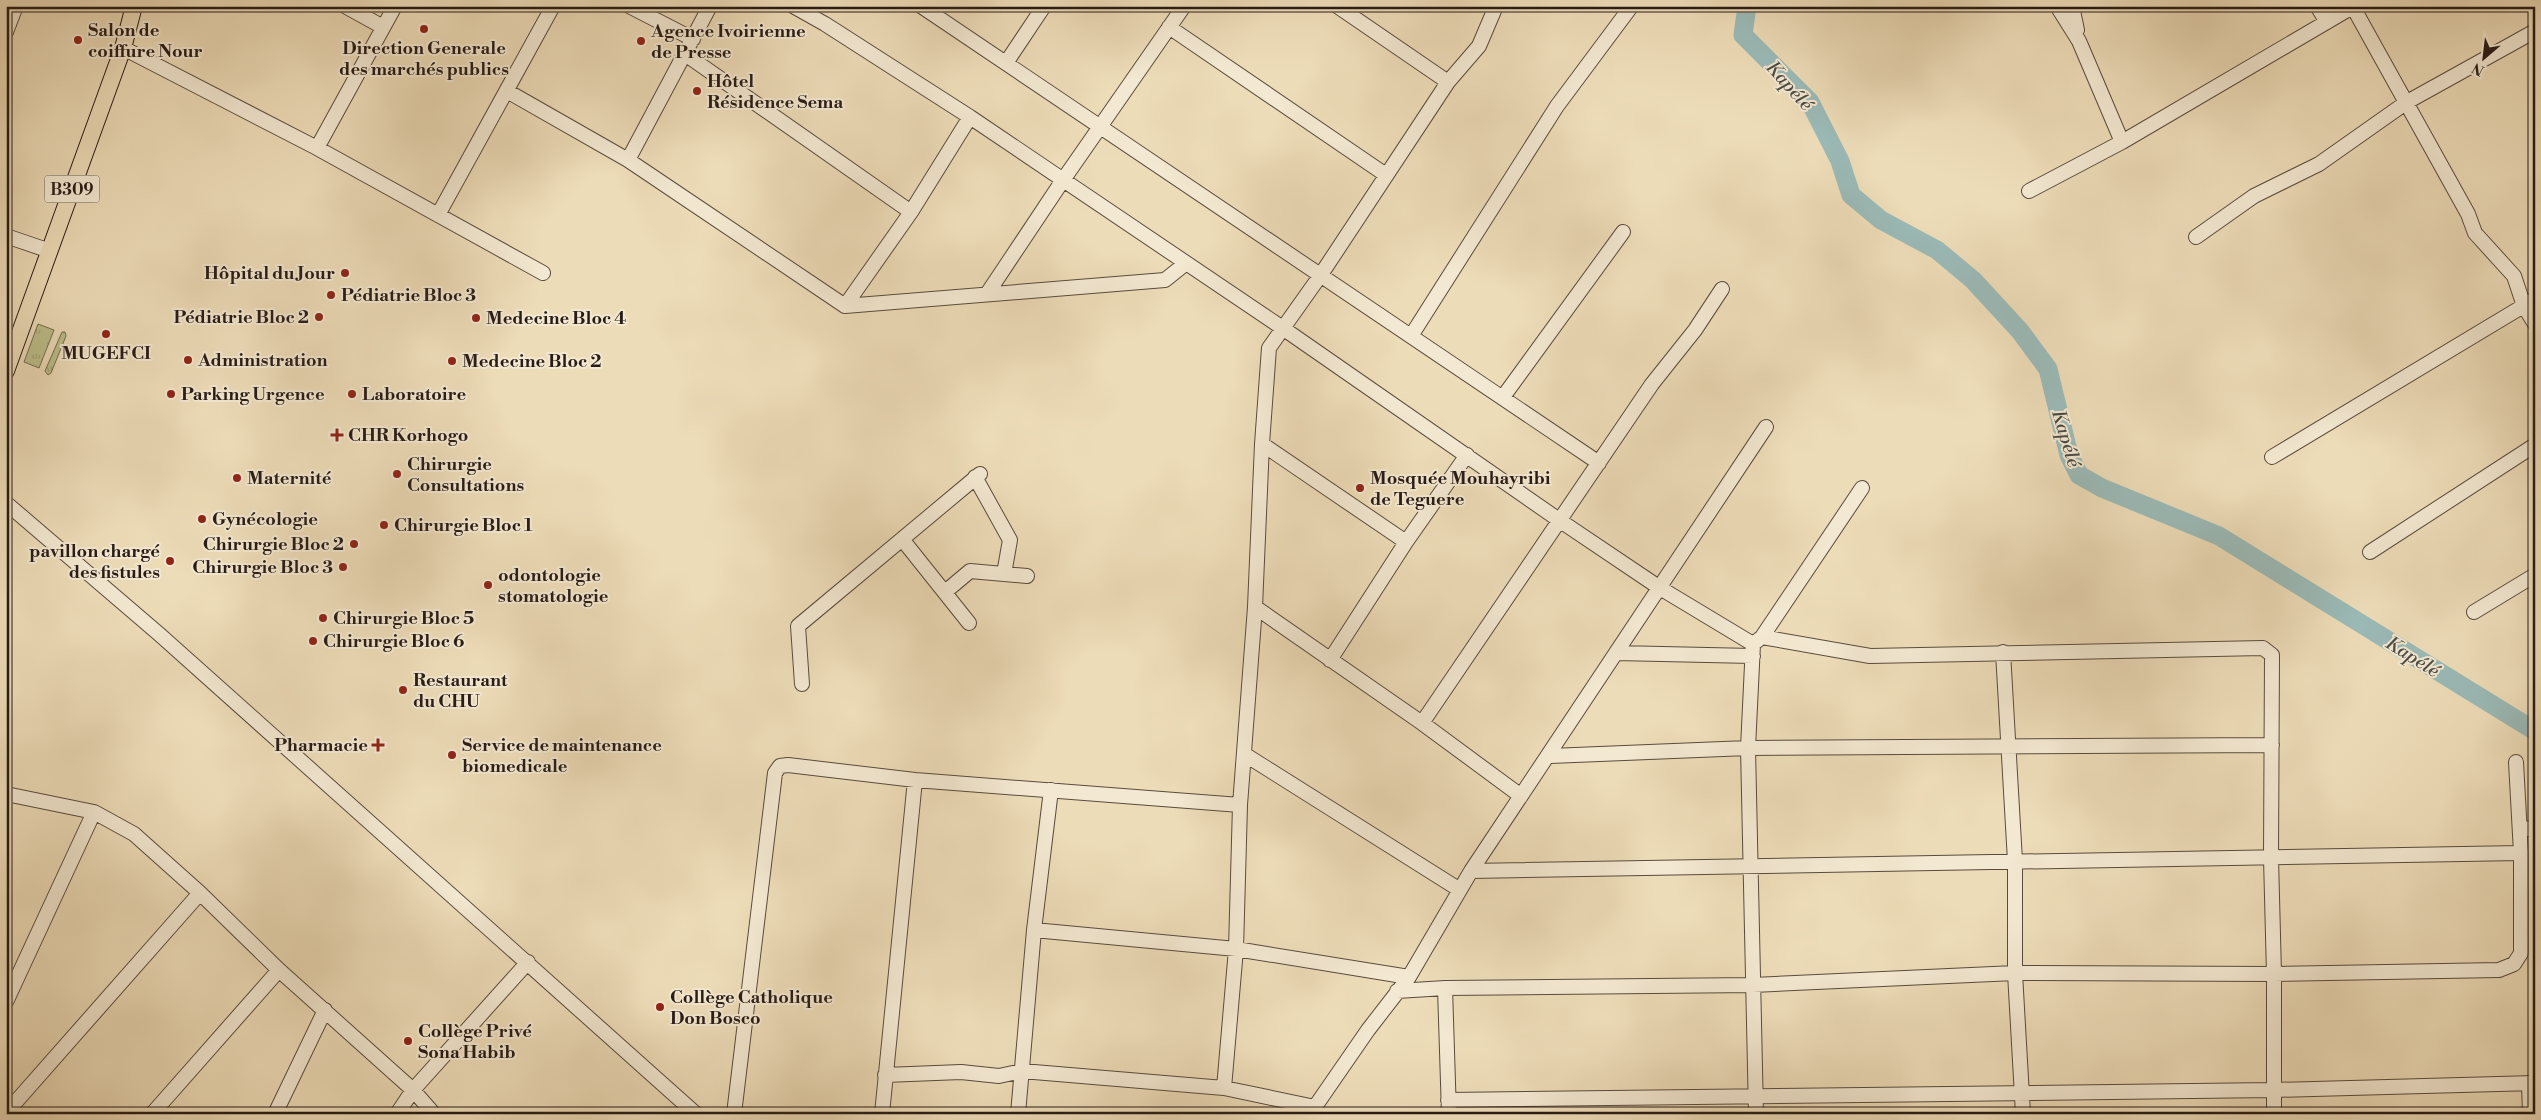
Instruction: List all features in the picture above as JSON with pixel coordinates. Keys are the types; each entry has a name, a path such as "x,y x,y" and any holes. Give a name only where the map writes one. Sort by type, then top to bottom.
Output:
{"main road":[{"name":"B309","path":"6,371 123,48 134,6"}],"street":[{"path":"6,32 16,6"},
{"path":"346,6 384,27"},
{"path":"317,148 395,6"},
{"path":"438,215 553,6"},
{"path":"629,6 693,38"},
{"path":"628,160 710,6"},
{"path":"793,6 825,24 970,117 1185,264 1284,329 1660,588 1756,646"},
{"path":"921,6 1599,463"},
{"path":"1006,63 1044,6"},
{"path":"987,294 1063,180 1184,6"},
{"path":"1337,6 1448,82"},
{"path":"1224,1088 1236,949 1240,805 1255,607 1262,444 1269,348 1320,276 1448,82 1479,46 1496,6"},
{"path":"2057,6 2079,41 2122,142"},
{"path":"2072,6 2079,41"},
{"path":"2317,6 2326,22"},
{"path":"2028,191 2122,142 2354,6 2468,214 2475,232 2514,276 2529,303 2535,324"},
{"path":"1411,336 1557,106 1630,8"},
{"path":"1169,27 1386,176"},
{"path":"2196,237 2254,196 2319,164 2407,102 2535,31"},
{"path":"123,48 317,148 543,273"},
{"path":"685,54 911,212"},
{"path":"507,91 628,160 845,306 1165,280 1185,264"},
{"path":"845,306 911,212 970,117"},
{"path":"1503,397 1623,232"},
{"path":"6,236 50,251"},
{"path":"1422,723 1652,384 1696,330 1722,289"},
{"path":"2272,457 2529,303"},
{"path":"885,1075 960,1072 999,1076 1022,1071 1224,1088 1313,1110 1397,991 1409,978 1471,871 1550,756 1766,427"},
{"path":"1262,444 1406,542"},
{"path":"2370,552 2535,445"},
{"path":"1330,660 1406,542 1466,456"},
{"path":"802,684 798,626 978,475 1010,540 1004,574"},
{"path":"1756,1114 1748,748 1756,646 1862,488"},
{"path":"6,503 159,634 696,1114"},
{"path":"902,539 969,623"},
{"path":"944,592 970,571 1027,576"},
{"path":"2474,612 2535,574"},
{"path":"1255,607 1422,723 1521,796"},
{"path":"1616,654 1756,646 1870,656 2263,648 2272,655 2271,858 2274,974 2274,1114"},
{"path":"2003,652 2010,746 2015,861 2015,973 2023,1114"},
{"path":"1550,756 1748,748 2272,745"},
{"path":"1244,754 1460,890"},
{"path":"1397,991 1446,988 1753,985 2015,973 2274,974 2500,970 2514,964 2521,953 2521,853 2516,762"},
{"path":"734,1114 757,908 777,769 788,764 915,780 1240,805"},
{"path":"882,1114 915,780"},
{"path":"1018,1114 1034,930 1051,790"},
{"path":"6,794 94,812 134,834 200,893 279,970 413,1090 434,1114"},
{"path":"6,1002 94,812"},
{"path":"2520,828 2535,829"},
{"path":"1471,871 2521,853"},
{"path":"6,1113 200,893"},
{"path":"1034,930 1236,949 1409,978"},
{"path":"397,1114 413,1090 528,962"},
{"path":"152,1114 279,970"},
{"path":"1446,988 1449,1107 1755,1098 2273,1090 2532,1083 2530,1114"},
{"path":"275,1114 325,1010"}],"green space":[{"path":"38,324 54,330 39,368 24,362"},
{"path":"62,332 65,332 66,336 51,373 48,375 45,371"}],"waterway":[{"name":"Kapélé","path":"1747,6 1743,35 1810,102 1840,161 1851,195 1881,220 1937,250 1973,280 2020,331 2048,369 2069,455 2079,475 2102,488 2219,536 2535,731"}],"place":[{"name":"Direction Generale des marchés publics","path":"424,29"},
{"name":"Salon de coiffure Nour","path":"78,40"},
{"name":"Agence Ivoirienne de Presse","path":"641,41"},
{"name":"Hôtel Résidence Sema","path":"697,91"},
{"name":"Hôpital du Jour","path":"345,273"},
{"name":"Pédiatrie Bloc 3","path":"331,295"},
{"name":"Pédiatrie Bloc 2","path":"319,317"},
{"name":"Medecine Bloc 4","path":"476,318"},
{"name":"MUGEFCI","path":"106,334"},
{"name":"Administration","path":"188,360"},
{"name":"Medecine Bloc 2","path":"452,361"},
{"name":"Parking Urgence","path":"171,394"},
{"name":"Laboratoire","path":"352,394"},
{"name":"CHR Korhogo","path":"337,435"},
{"name":"Chirurgie Consultations","path":"397,474"},
{"name":"Maternité","path":"237,478"},
{"name":"Mosquée Mouhayribi de Teguere","path":"1360,488"},
{"name":"Gynécologie","path":"202,519"},
{"name":"Chirurgie Bloc 1","path":"384,525"},
{"name":"Chirurgie Bloc 2","path":"354,544"},
{"name":"pavillon chargé des fistules","path":"170,561"},
{"name":"Chirurgie Bloc 3","path":"343,567"},
{"name":"odontologie stomatologie","path":"488,585"},
{"name":"Chirurgie Bloc 5","path":"323,618"},
{"name":"Chirurgie Bloc 6","path":"313,641"},
{"name":"Restaurant du CHU","path":"403,690"},
{"name":"Pharmacie","path":"378,745"},
{"name":"Service de maintenance biomedicale","path":"452,755"},
{"name":"Collège Catholique Don Bosco","path":"660,1007"},
{"name":"Collège Privé Sona Habib","path":"408,1041"}]}
